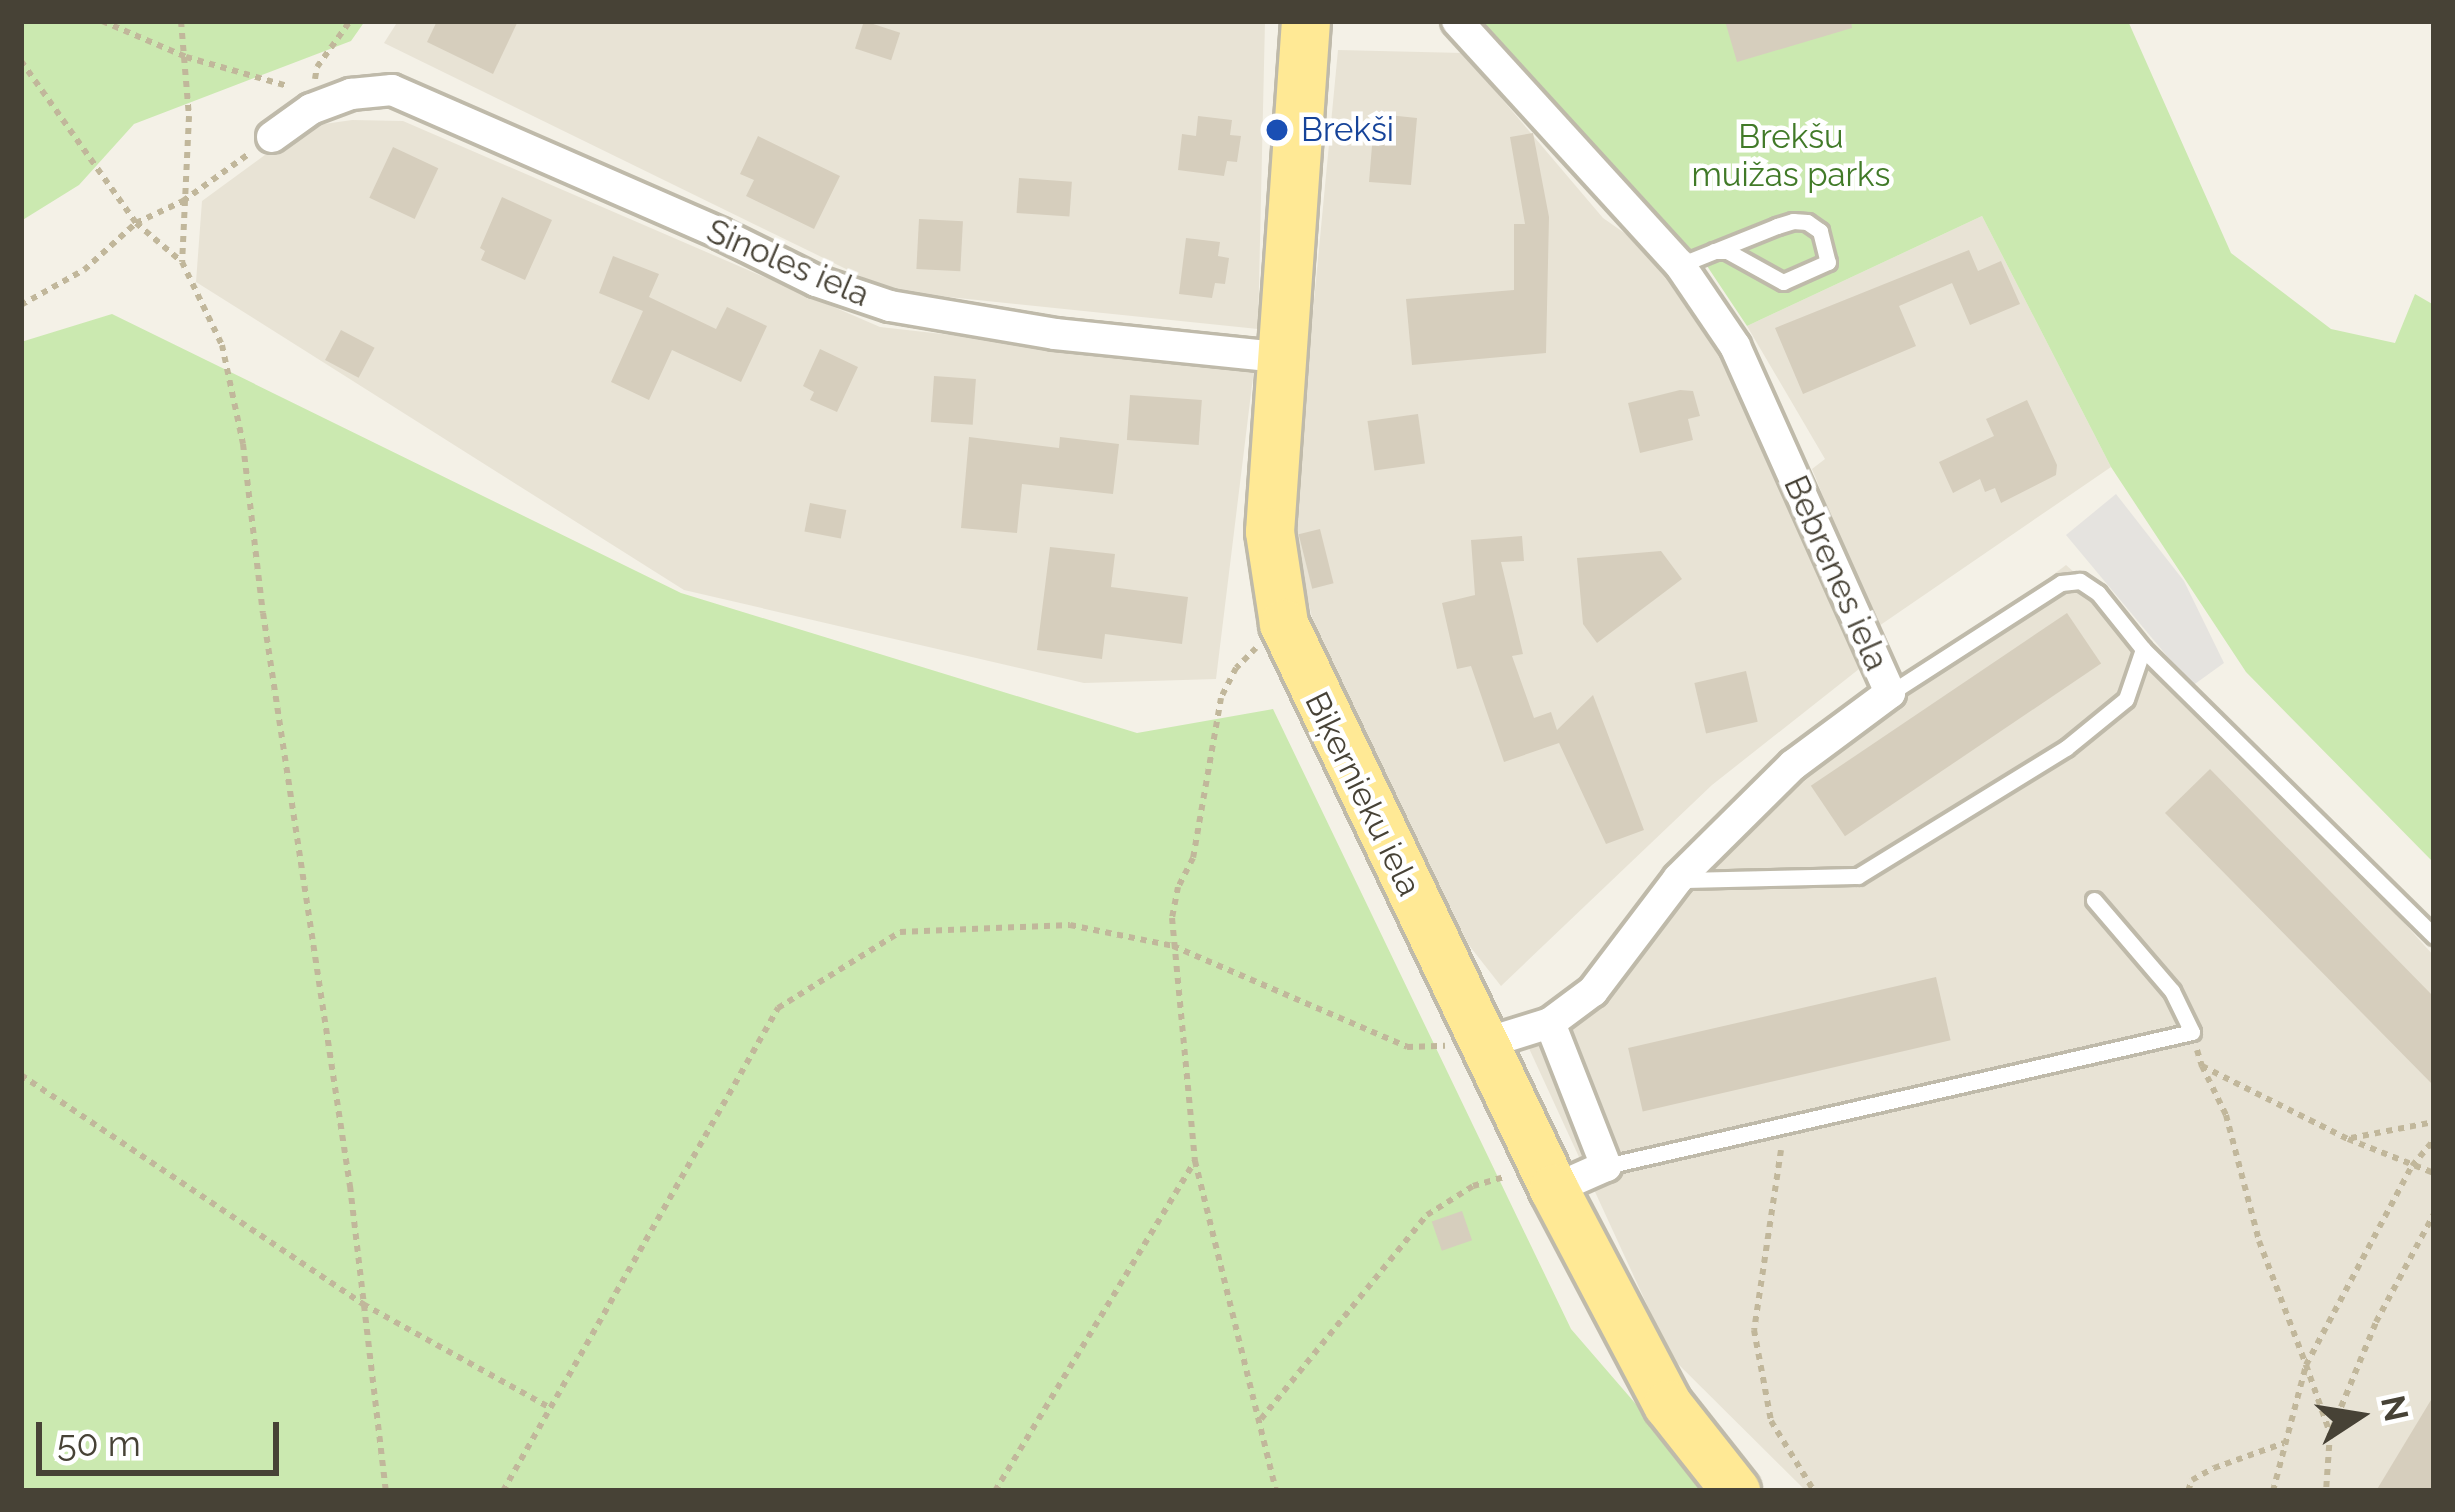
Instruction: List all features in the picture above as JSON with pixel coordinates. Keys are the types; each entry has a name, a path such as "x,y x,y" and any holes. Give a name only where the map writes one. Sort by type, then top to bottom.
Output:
{"main road":[{"name":"Biķernieku iela","path":"1306,21 1270,532 1284,624 1548,1178 1668,1406 1736,1491"}],"street":[{"name":"Bebrenes iela","path":"1457,21 1680,265 1735,346 1890,693 1793,765 1678,879 1593,992 1550,1022 1483,1045"},
{"name":"Sinoles iela","path":"311,109 350,94 392,90 721,234 816,281 890,306 1055,334 1280,357"},
{"path":"272,137 311,109"},
{"path":"1548,1178 1606,1166 1550,1022"}],"lane":[{"path":"1680,265 1714,251 1777,226 1807,222 1820,231 1828,262 1783,282 1727,251 1714,251"},
{"path":"1890,693 2061,584 2080,581 2098,592 2143,649 2434,936"},
{"path":"1678,879 1706,883 1858,876 2066,748 2126,699 2143,649"},
{"path":"1606,1166 2192,1032 2172,991 2094,900"}],"path":[{"path":"103,21 186,57 294,88 311,109"},
{"path":"181,21 186,57 182,262"},
{"path":"311,109 317,67 350,21"},
{"path":"21,61 136,223 182,262 222,344 243,444 386,1491"},
{"path":"21,305 84,270 136,223 184,201 272,137"},
{"path":"1276,1491 1195,1160 1172,918 1178,887 1193,858 1221,698 1235,668 1284,624"},
{"path":"503,1491 778,1008 900,932 1070,925 1173,946 1407,1047 1483,1045"},
{"path":"2192,1032 2202,1066 2226,1115 2259,1241 2330,1433"},
{"path":"2202,1066 2348,1138 2434,1172"},
{"path":"21,1075 363,1304 549,1407"},
{"path":"2348,1138 2434,1122"},
{"path":"1784,1128 1754,1330 1771,1421 1814,1491"},
{"path":"2273,1491 2317,1335 2412,1166 2434,1140"},
{"path":"995,1491 1195,1160"},
{"path":"1261,1419 1427,1215 1473,1186 1548,1178"},
{"path":"2326,1491 2330,1433 2375,1322 2434,1214"},
{"path":"2188,1491 2192,1480 2214,1468 2286,1442"}],"shaded area":[{"path":"398,21 1265,21 1258,329 891,291 384,43"},
{"path":"1338,50 1463,53 1603,218 1656,255 1716,347 1859,669 1712,785 1501,986 1468,944 1314,626 1292,531"},
{"path":"352,120 403,121 880,327 1254,369 1216,679 1084,683 684,590 196,282 202,201 303,127"},
{"path":"1982,216 2111,467 1876,628 1812,469 1825,459 1747,326"},
{"path":"2116,494 2184,581 2224,663 2192,686 2066,535"},
{"path":"2066,565 2137,628 2434,956 2434,1491 1806,1491 1671,1357 1527,1044 1799,768"}],"green space":[{"path":"21,21 365,21 351,41 134,124 79,185 21,221"},
{"name":"Brekšu muižas parks","path":"1461,21 2128,21 2231,253 2331,329 2395,343 2415,294 2434,305 2434,863 2246,672 2111,467 1982,216 1747,326 1705,263"},
{"path":"112,314 681,593 1137,733 1273,709 1571,1329 1711,1491 21,1491 21,342"}],"building":[{"path":"437,21 518,21 493,74 427,42"},
{"path":"864,21 900,33 891,60 855,49"},
{"path":"1725,21 1851,21 1852,28 1737,62"},
{"path":"1388,115 1417,118 1411,185 1369,182 1373,134 1385,135"},
{"path":"1198,116 1232,120 1230,135 1241,136 1237,162 1227,161 1224,176 1178,170 1182,134 1196,136"},
{"path":"1533,133 1549,217 1546,353 1412,365 1406,299 1514,290 1514,224 1525,224 1510,137"},
{"path":"758,136 840,176 814,229 746,196 754,180 740,174"},
{"path":"393,147 438,168 415,219 369,198"},
{"path":"1019,178 1072,182 1069,217 1017,213"},
{"path":"502,197 552,220 525,280 481,260 485,251 480,248"},
{"path":"919,219 963,221 960,271 916,269"},
{"path":"1186,238 1220,242 1218,256 1229,258 1225,284 1215,283 1212,298 1179,294"},
{"path":"1969,250 1978,271 2001,261 2020,304 1970,325 1952,283 1899,306 1916,346 1803,394 1775,328"},
{"path":"613,256 659,274 649,297 716,329 727,307 767,326 741,382 672,350 649,400 611,382 643,311 599,293"},
{"path":"341,330 375,348 359,378 325,360"},
{"path":"820,349 858,367 837,412 810,400 814,392 803,386"},
{"path":"934,376 976,379 973,425 931,422"},
{"path":"1693,391 1700,416 1688,419 1693,440 1640,453 1628,403"},
{"path":"1130,395 1202,400 1199,445 1127,440"},
{"path":"2027,400 2057,465 2056,475 2001,503 1995,488 1985,492 1980,479 1953,493 1939,462 1994,436 1986,419"},
{"path":"1418,414 1425,464 1374,471 1367,421"},
{"path":"969,437 1059,448 1060,437 1119,444 1113,494 1022,484 1017,533 961,528"},
{"path":"810,503 846,510 841,539 804,531"},
{"path":"1320,529 1334,583 1312,589 1299,534"},
{"path":"1522,536 1524,561 1501,562 1523,654 1512,656 1534,718 1551,712 1557,730 1593,695 1644,830 1606,844 1559,743 1504,762 1471,666 1457,669 1442,603 1475,595 1471,540"},
{"path":"1050,547 1115,554 1111,587 1188,597 1182,644 1105,634 1102,659 1037,650"},
{"path":"1661,551 1682,579 1597,643 1583,624 1577,558"},
{"path":"2067,613 2101,664 1845,836 1811,786"},
{"path":"1746,671 1758,722 1706,734 1694,683"},
{"path":"2210,769 2434,997 2434,1086 2165,813"},
{"path":"1936,977 1951,1040 1643,1111 1628,1048"},
{"path":"1462,1211 1472,1240 1442,1251 1432,1221"},
{"path":"2434,1395 2434,1491 2376,1491"}],"place":[{"name":"Brekši","path":"1277,130"}]}
